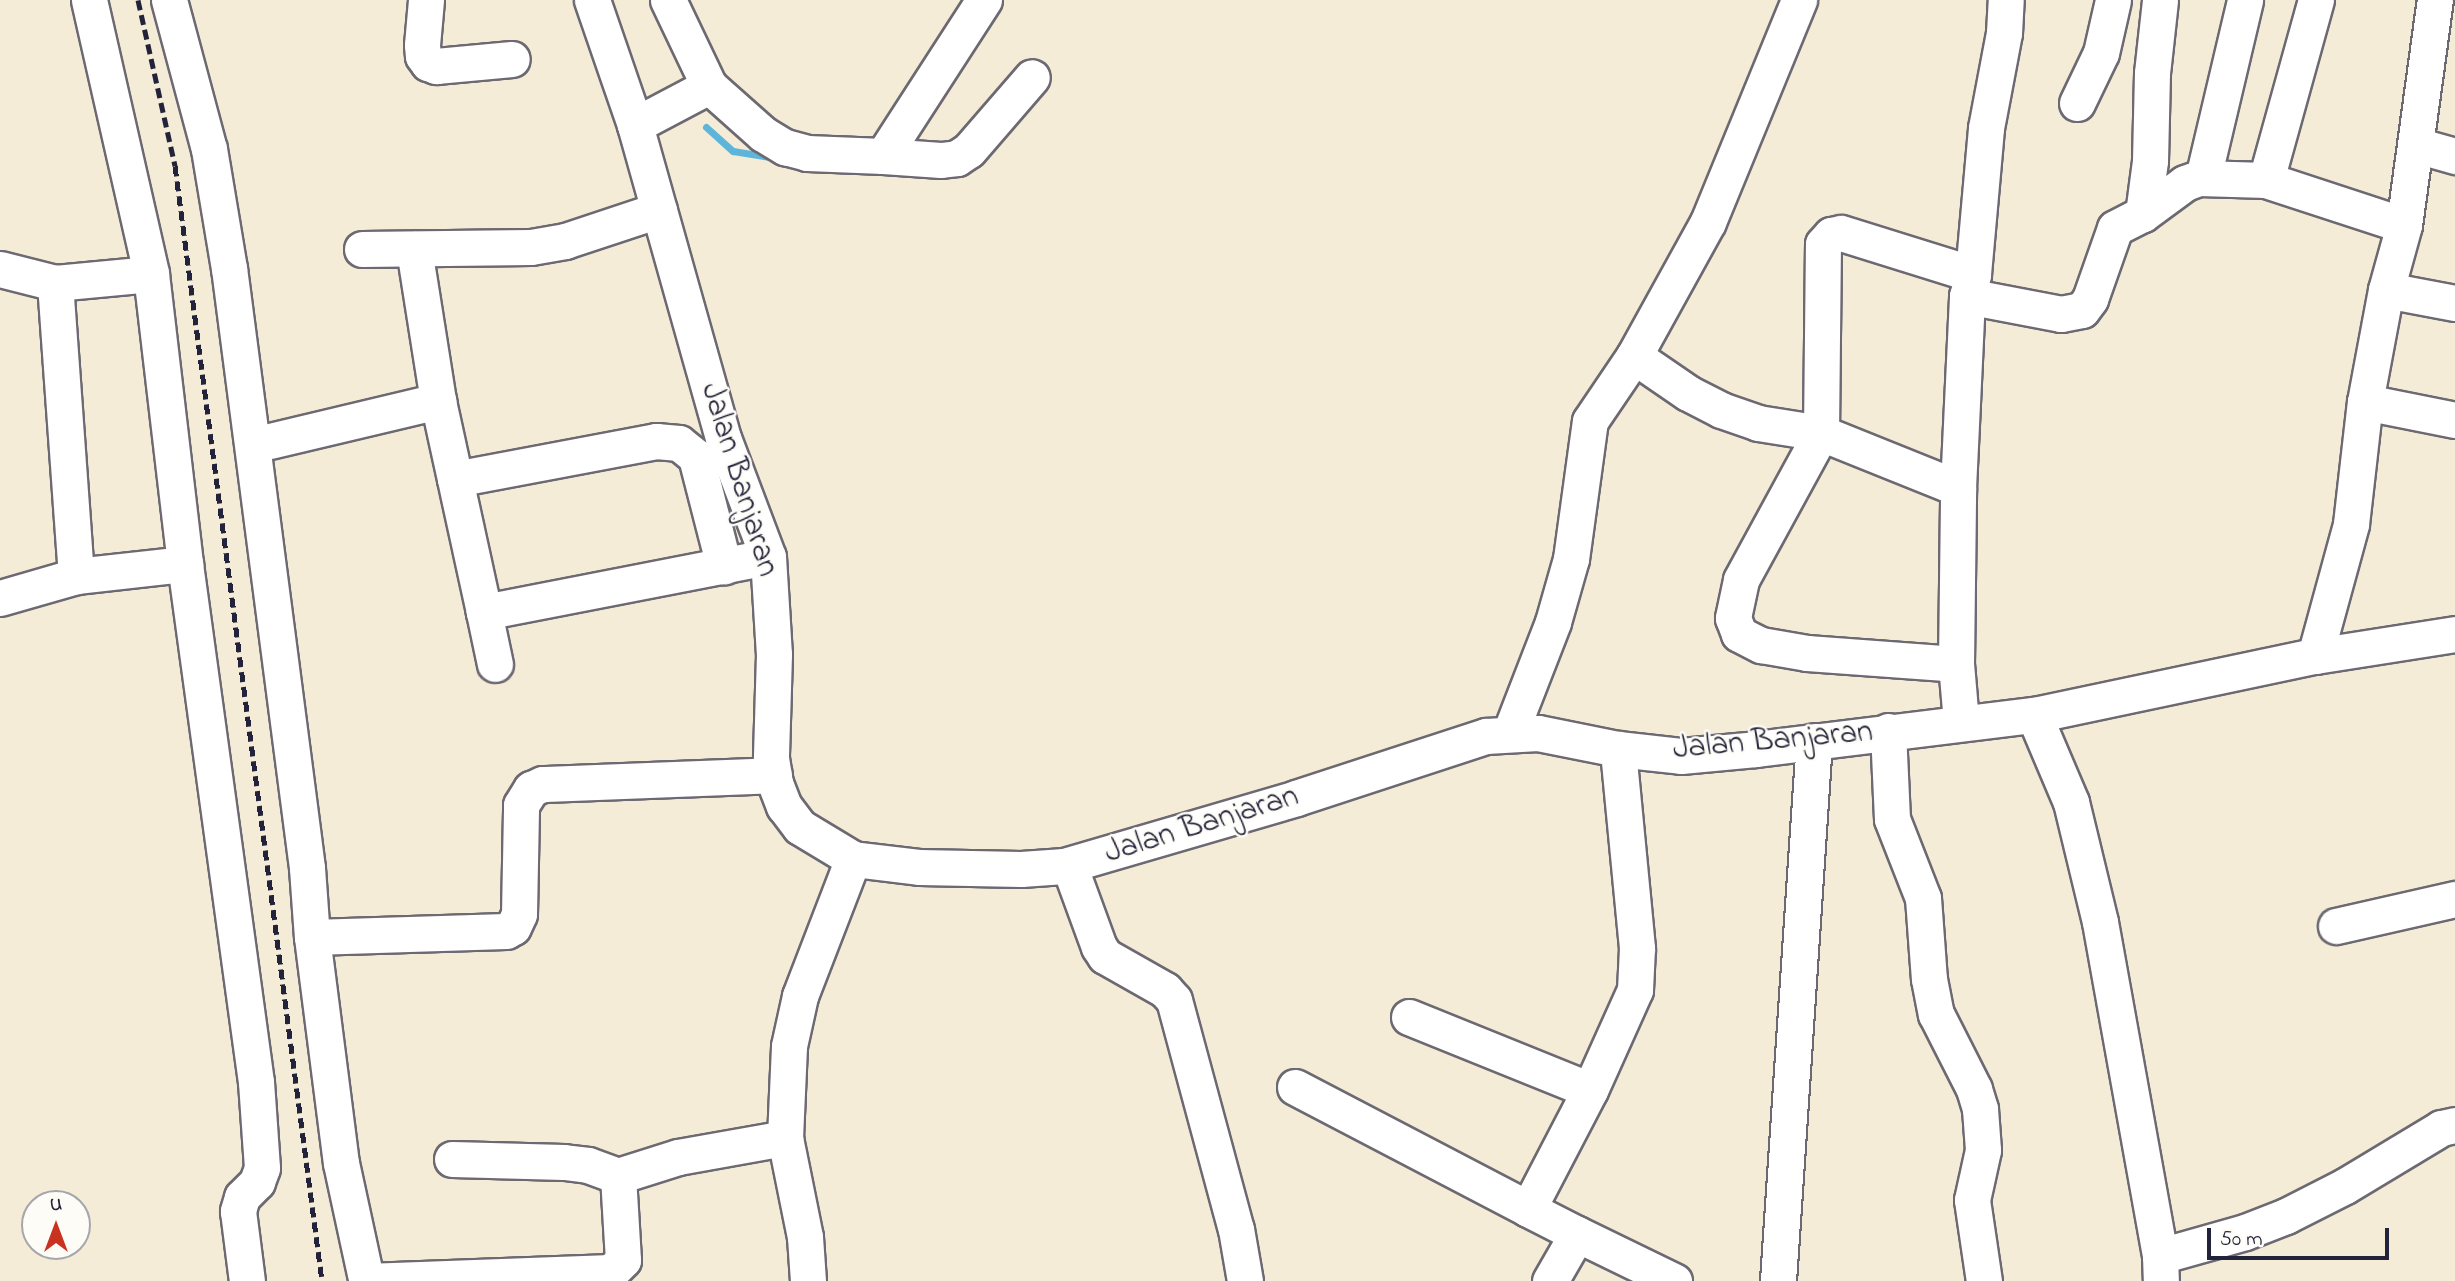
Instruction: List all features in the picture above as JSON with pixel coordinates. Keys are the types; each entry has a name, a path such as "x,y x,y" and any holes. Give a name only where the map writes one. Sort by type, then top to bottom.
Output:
{"street":[{"path":"89,0 152,274 185,564 256,1082 262,1168 257,1182 242,1197 238,1212 247,1281"},
{"path":"169,0 209,149 227,255 307,868 312,937 341,1163 366,1280 611,1272 623,1260 618,1176"},
{"path":"426,0 422,45 423,56 428,62 436,66 512,59"},
{"name":"Jalan Banjaran","path":"592,0 645,121 659,210 723,438 768,557 774,654 771,758 774,775 784,806 800,827 853,859 919,867 1021,869 1069,865 1296,799 1451,745 1510,733 1538,733 1618,749 1681,756 2034,715 2315,656 2455,634"},
{"path":"668,0 702,90 785,147 814,154 941,160 963,155 1032,77"},
{"path":"883,156 984,0"},
{"path":"1510,733 1553,622 1571,559 1590,421 1634,356 1727,182 1799,0"},
{"path":"1961,722 1956,664 1958,488 1970,285 1986,128 2004,33 2006,0"},
{"path":"2077,103 2101,53 2113,0"},
{"path":"2143,214 2150,162 2152,74 2160,0"},
{"path":"2203,178 2245,0"},
{"path":"2266,180 2316,0"},
{"path":"2315,656 2346,548 2365,402 2386,290 2404,225 2435,0"},
{"path":"645,121 702,90"},
{"path":"2416,145 2455,156"},
{"path":"1956,664 1807,653 1761,645 1745,638 1734,628 1733,618 1741,580 1821,433 1823,244 1826,239 1835,234 1847,234 1970,285 2060,314 2082,310 2090,299 2112,232 2143,214 2185,183 2203,178 2266,180 2404,225"},
{"path":"362,249 509,249 548,245 659,210"},
{"path":"414,249 438,401 495,664"},
{"path":"0,270 55,283 152,274"},
{"path":"55,283 75,576"},
{"path":"2386,290 2455,303"},
{"path":"1634,356 1688,393 1721,410 1771,426 1821,433 1958,488"},
{"path":"270,441 438,401"},
{"path":"2365,402 2455,420"},
{"path":"455,479 656,441 679,443 696,457 724,566"},
{"path":"484,612 768,557"},
{"path":"0,598 75,576 185,564"},
{"path":"2034,715 2071,802 2099,922 2160,1268 2275,1221 2345,1186 2441,1128 2455,1125"},
{"path":"1888,732 1892,819 1923,898 1929,979 1936,1014 1974,1089 1980,1108 1983,1150 1972,1200 1984,1281"},
{"path":"1778,1281 1814,741"},
{"path":"1528,1209 1630,1007 1637,968 1618,749"},
{"path":"312,937 506,931 513,927 519,914 521,805 531,789 543,783 774,775"},
{"path":"808,1281 805,1237 785,1138 789,1046 800,996 853,859"},
{"path":"1069,865 1099,947 1105,956 1165,990 1174,1000 1236,1229 1245,1281"},
{"path":"2336,926 2455,899"},
{"path":"1409,1017 1590,1090"},
{"path":"1295,1087 1528,1209 1674,1281"},
{"path":"452,1159 564,1162 588,1165 618,1176 691,1154 785,1138"},
{"path":"1550,1281 1577,1234"}],"waterway":[{"path":"706,127 733,151 776,158"}],"railway":[{"path":"138,0 175,166 322,1281"}]}
